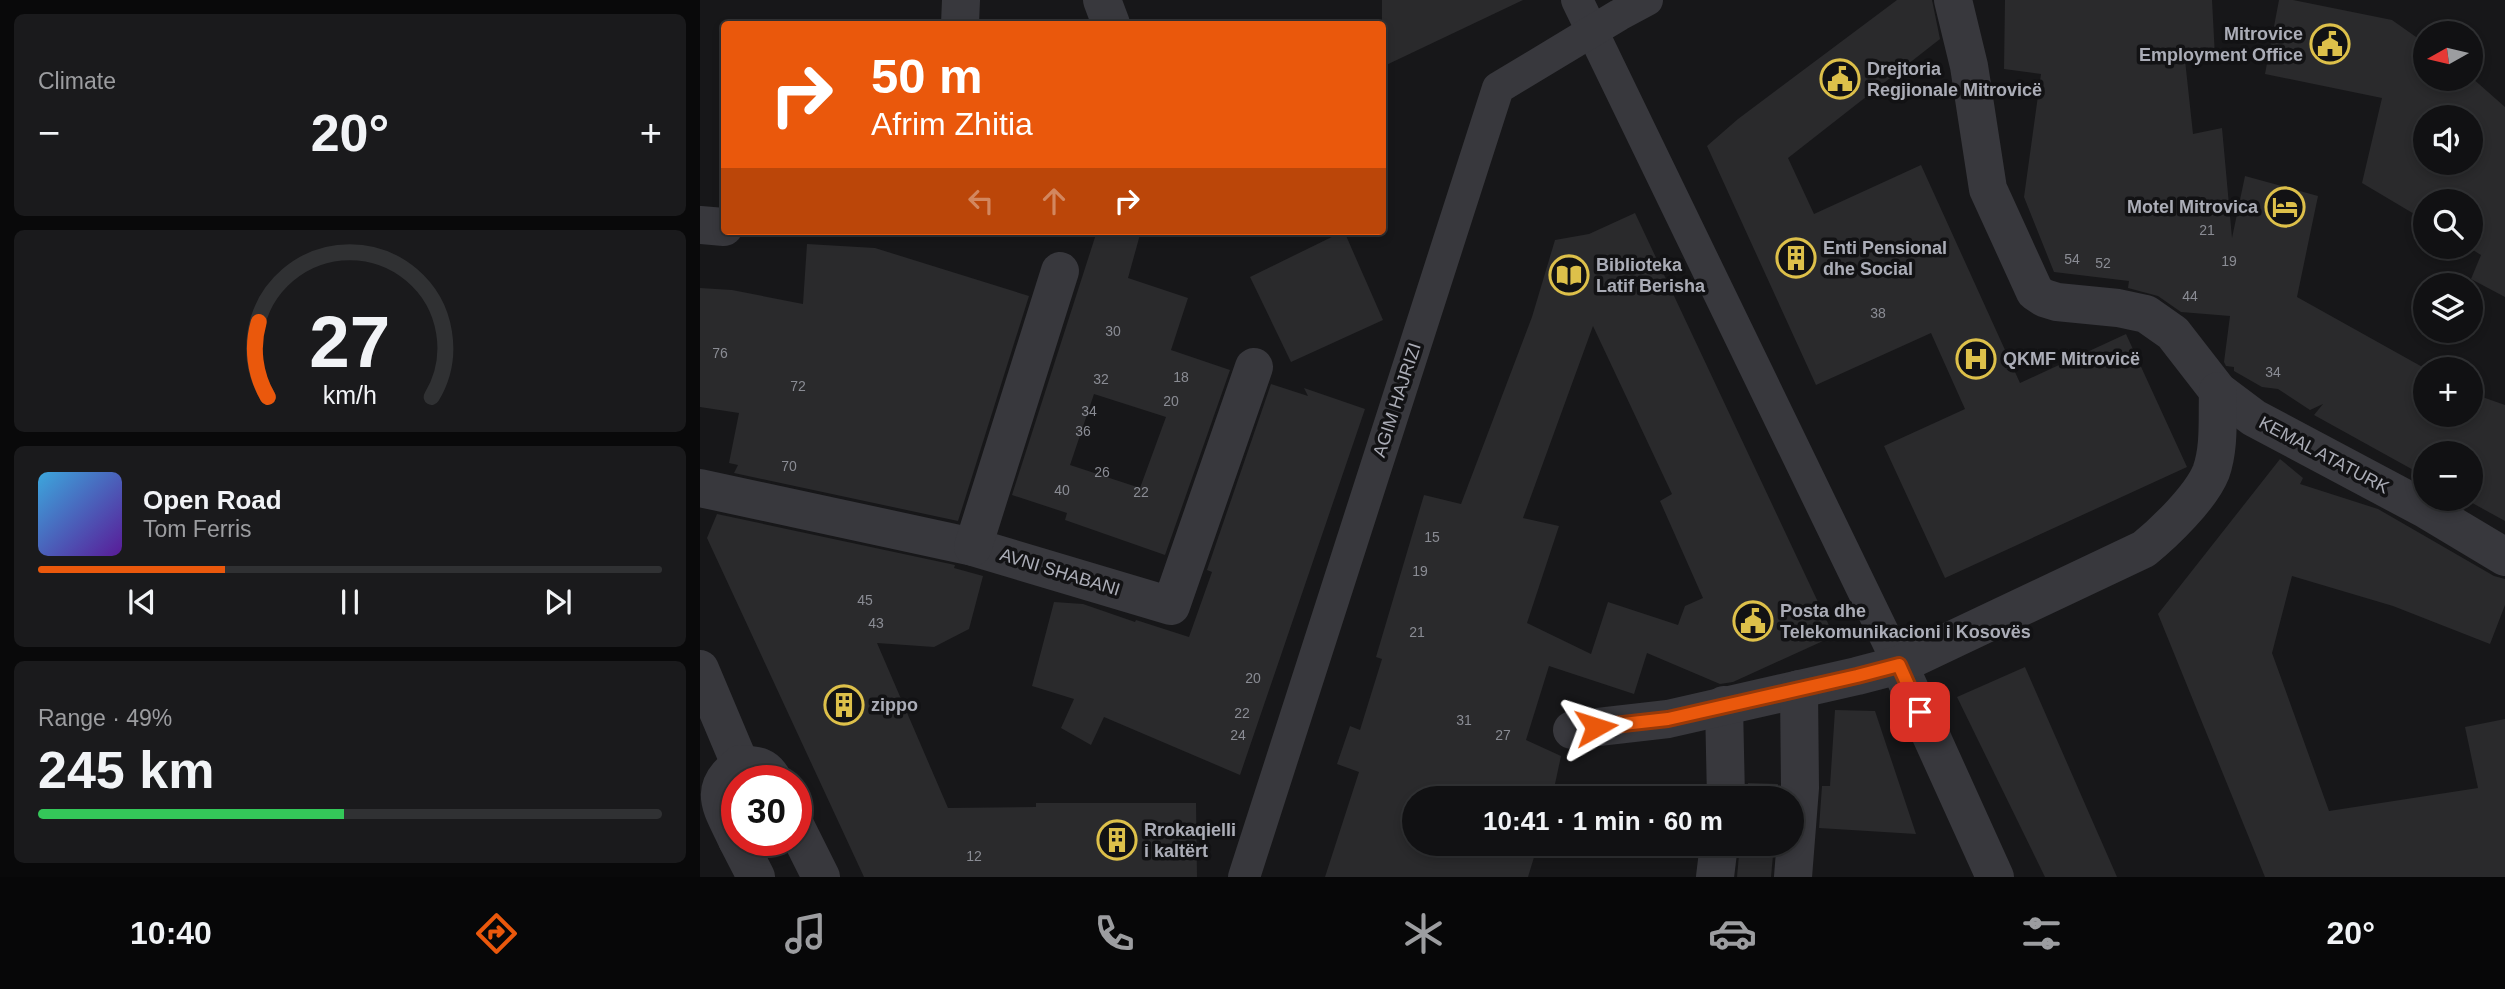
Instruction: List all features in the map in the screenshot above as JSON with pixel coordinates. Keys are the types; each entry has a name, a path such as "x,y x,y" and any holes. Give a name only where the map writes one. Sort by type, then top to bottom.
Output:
{"street":[{"path":"960,21 961,0"},
{"path":"1102,0 1110,21"},
{"path":"1577,0 1899,665 1995,877"},
{"name":"AGIM HAJRIZI","path":"1244,877 1498,88 1592,30 1647,0"},
{"name":"KEMAL ATATURK","path":"1953,0 1969,66 1988,189 2035,292 2057,302 2118,308 2146,314 2173,333 2218,391 2254,418 2425,509 2505,557"},
{"path":"700,225 721,227"},
{"path":"973,547 1060,271"},
{"name":"AVNI SHABANI","path":"700,488 973,547 1171,606 1254,367"},
{"path":"1572,730 1668,719 1899,665 2144,549 2170,528 2211,474 2216,453 2218,391"},
{"path":"700,669 740,764"},
{"path":"1793,877 1800,788 1799,689"},
{"path":"1724,705 1726,786"},
{"path":"721,819 709,803 727,774 740,764 760,765"},
{"path":"745,856 756,877"},
{"path":"810,856 821,877"},
{"path":"1715,877 1718,856"}],"building":[{"path":"1382,0 1523,0 1386,65 1386,21 1382,21"},
{"path":"1897,0 1932,0 1940,39 1788,158 1814,214 1921,165 2020,383 2126,334 2187,467 1945,578 1884,446 1965,409 1931,333 1816,385 1707,146 1738,119"},
{"path":"2005,0 2212,0 2215,57 2185,60 2193,134 2222,128 2232,238 2245,176 2318,196 2297,297 2413,362 2413,427 2483,427 2483,397 2505,405 2505,521 2483,509 2483,441 2413,441 2413,470 2314,415 2323,404 2310,410 2278,389 2262,387 2234,371 2234,367 2226,366 2224,362 2230,316 2181,312 2158,296 2128,288 2129,281 2054,272 2024,197 2041,74 2004,69"},
{"path":"2279,0 2293,0 2392,20 2413,35 2413,91 2483,91 2483,88 2505,107 2505,297 2483,285 2483,273 2474,273 2479,259 2483,259 2483,189 2413,189 2413,213 2362,183 2382,98 2265,74"},
{"path":"1635,213 1834,636 1733,682 1720,684 1647,653 1634,694 1549,666 1526,740 1561,756 1555,786 1402,786 1402,856 1534,856 1528,877 1325,877 1359,772 1337,764 1350,726 1360,730 1382,659 1376,657 1424,495 1461,504 1532,317 1555,240 1589,234","holes":["1593,326 1672,494 1660,501 1703,598 1685,606 1678,625 1608,602 1591,654 1527,623 1559,526 1523,518"]},
{"path":"1096,235 1140,235 1128,278 1188,298 1171,350 1230,370 1165,555 1065,520 1067,513 1012,495","holes":["1094,394 1166,417 1140,488 1070,465"]},
{"path":"1336,235 1346,235 1383,320 1291,362 1250,277"},
{"path":"807,244 875,248 1029,296 958,521 734,473 738,465 729,463 739,413 700,407 700,288 732,290 803,304"},
{"path":"1271,384 1308,396 1304,388 1365,409 1240,775 1104,717 1091,745 1061,728 1074,699 1032,686 1054,602 1083,604 1189,637 1212,572 1207,570"},
{"path":"2280,459 2303,478 2300,484 2378,509 2494,576 2505,579 2505,605 2490,644 2393,606 2292,576 2272,653 2329,811 2478,788 2465,727 2505,719 2505,877 2265,877 2158,614"},
{"name":"zippo","path":"717,514 955,565 954,568 983,576 969,629 934,647 877,643 948,808 1036,807 1036,803 1196,803 1197,877 864,877 707,538"},
{"path":"2025,667 2117,877 2045,877 1957,697"},
{"path":"1835,710 1875,711 1916,834 1819,828 1822,786 1830,786"},
{"path":"1748,783 1778,784 1778,786 1748,786"},
{"path":"1739,856 1773,856 1771,877 1737,877"}],"place":[{"name":"Mitrovice Employment Office","path":"2330,44"},
{"name":"Drejtoria Regjionale Mitrovicë","path":"1840,79"},
{"name":"Motel Mitrovica","path":"2285,207"},
{"name":"Enti Pensional dhe Social","path":"1796,258"},
{"name":"Biblioteka Latif Berisha","path":"1569,275"},
{"name":"QKMF Mitrovicë","path":"1976,359"},
{"name":"Posta dhe Telekomunikacioni i Kosovës","path":"1753,621"},
{"name":"zippo","path":"844,705"},
{"name":"Rrokaqielli i kaltërt","path":"1117,840"}],"route":[{"path":"1596,727 1668,719 1899,665 1920,712"}]}
